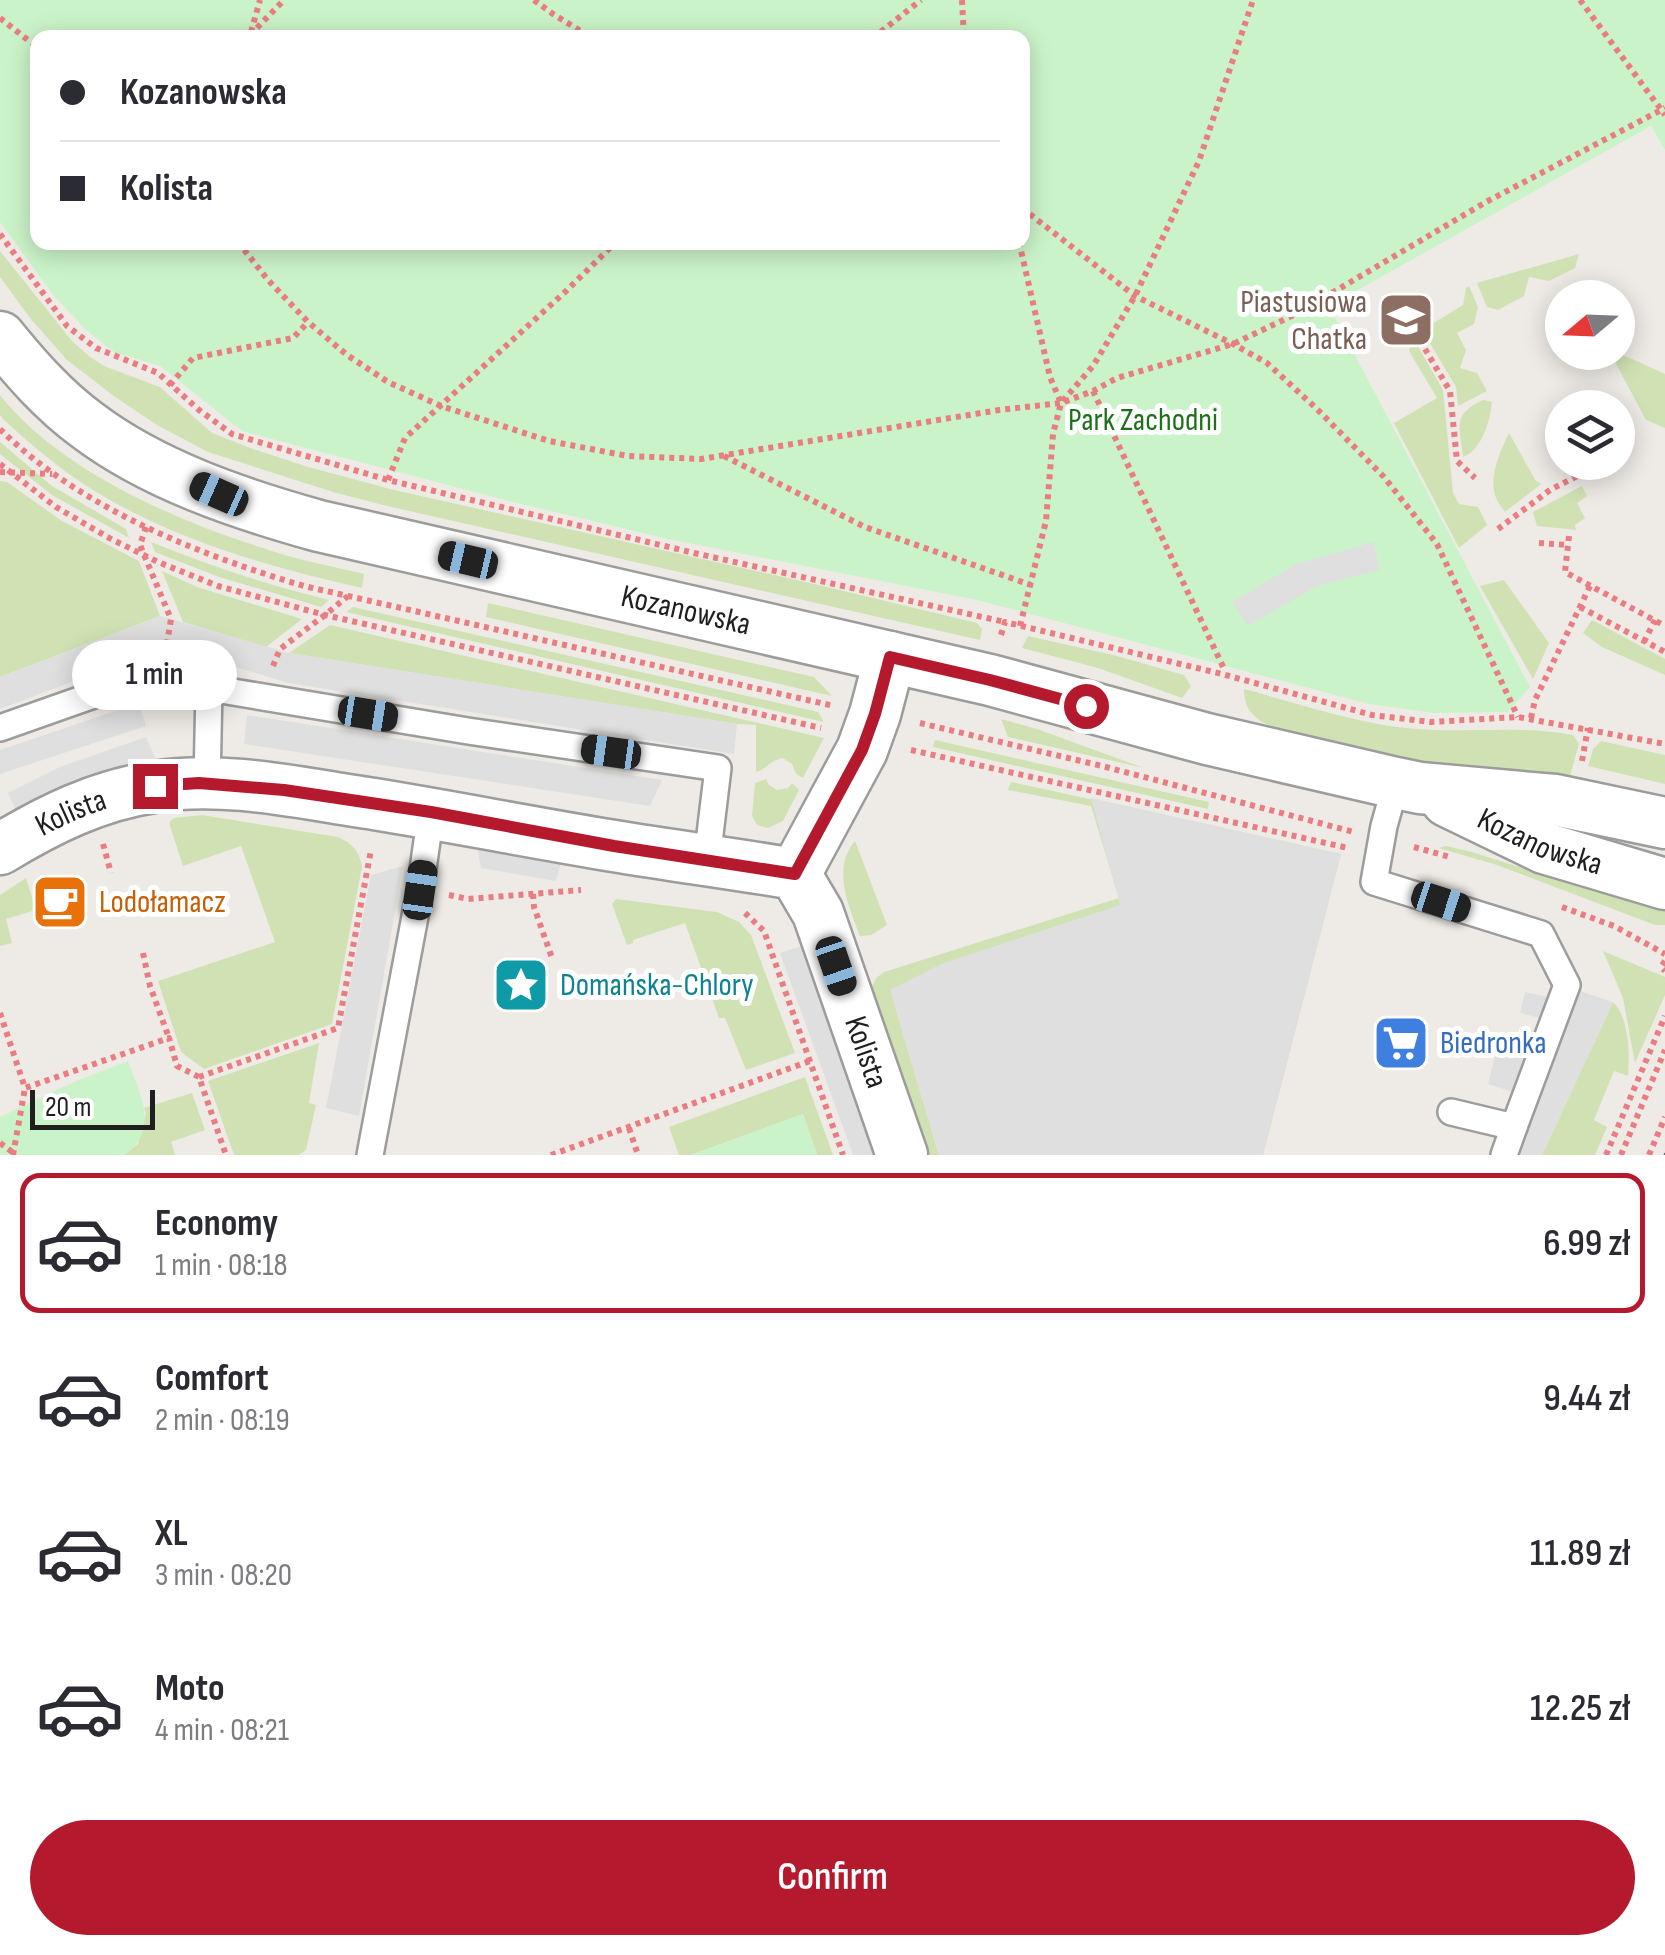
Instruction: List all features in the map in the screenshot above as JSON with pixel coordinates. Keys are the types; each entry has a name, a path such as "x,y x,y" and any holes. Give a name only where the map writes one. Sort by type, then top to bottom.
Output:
{"street":[{"name":"Kozanowska","path":"0,337 50,394 87,425 135,456 268,512 1009,685 1207,740 1408,786 1555,800 1665,824"},
{"path":"795,874 862,750 890,657"},
{"name":"Kolista","path":"0,849 50,820 108,797 155,786 207,784 284,790 431,812 795,874 818,912 902,1155"},
{"name":"Kozanowska","path":"1408,786 1544,848 1665,884"}],"lane":[{"path":"0,728 158,672 209,688 718,768 707,859"},
{"path":"207,784 209,688"},
{"path":"1408,786 1384,826 1374,882 1541,934 1567,985 1504,1155"},
{"path":"370,1155 431,812"},
{"path":"1450,1112 1514,1127"}],"path":[{"path":"252,30 260,0"},
{"path":"256,30 284,0"},
{"path":"534,0 580,30"},
{"path":"883,30 921,0"},
{"path":"962,0 964,30"},
{"path":"1020,626 1046,522 1053,434 1061,403 1094,366 1135,296 1200,161 1253,0"},
{"path":"244,250 308,322 388,382 441,406 549,441 628,456 701,459 1061,403 1118,378 1233,344 1298,314 1486,202 1664,112 1580,0"},
{"path":"0,18 30,42"},
{"path":"1030,214 1135,296 1267,364 1384,477 1437,544 1518,717"},
{"path":"0,234 67,326 96,348 158,374 232,434 388,480 1005,622 1372,715 1430,722 1531,718 1665,744"},
{"path":"388,480 405,438 422,420 607,250"},
{"path":"1021,250 1050,378 1061,403"},
{"path":"170,384 192,358 293,338 308,322"},
{"path":"1425,348 1450,391 1457,461 1475,478"},
{"path":"1093,392 1225,671"},
{"path":"0,430 52,474 128,520 253,571 304,586 842,708"},
{"path":"723,455 865,527 1031,585"},
{"path":"0,464 56,507 110,539 218,586 325,615 832,732"},
{"path":"0,472 52,474"},
{"path":"1498,529 1569,480"},
{"path":"146,527 140,545 170,619 158,672"},
{"path":"1539,543 1568,541 1564,572 1665,626"},
{"path":"1531,718 1534,700 1590,586"},
{"path":"268,697 280,648 348,596"},
{"path":"1580,607 1665,652"},
{"path":"1644,642 1655,620"},
{"path":"1000,640 1005,622"},
{"path":"915,722 1341,829"},
{"path":"894,747 1344,848"},
{"path":"143,953 177,1066 199,1076 338,1028 379,805"},
{"path":"100,834 111,873"},
{"path":"420,890 468,899 597,889"},
{"path":"533,894 552,958"},
{"path":"736,907 764,931 843,1155"},
{"path":"1665,961 1661,967 1665,970"},
{"path":"0,1013 25,1088 14,1154 0,1143"},
{"path":"1606,1155 1665,1016"},
{"path":"25,1088 169,1038"},
{"path":"1621,1155 1665,1050"},
{"path":"551,1155 810,1061"},
{"path":"199,1076 226,1155"},
{"path":"1649,1155 1665,1117"},
{"path":"629,1128 638,1155"}],"green space":[{"name":"Park Zachodni","path":"0,0 1665,0 1665,150 1651,126 1329,306 1530,687 1508,712 1434,713 1369,704 977,600 668,539 242,431 160,366 114,352 86,330 54,296 0,222"},
{"path":"0,251 72,341 90,357 160,387 212,433 305,466 394,490 977,623 982,629 980,640 387,506 208,452 157,425 67,360 0,277"},
{"path":"1579,254 1575,268 1551,280 1529,277 1524,296 1498,310 1487,307 1477,283"},
{"path":"1469,286 1478,307 1474,324 1457,333 1466,350 1460,368 1477,373 1487,391 1458,406 1456,387 1422,330 1463,305"},
{"path":"1412,336 1443,390 1453,493 1459,504 1478,507 1487,525 1459,548 1394,423 1437,398 1409,351"},
{"path":"1635,360 1665,374 1665,428 1646,420 1635,399 1635,390 1630,390 1619,370 1635,370"},
{"path":"0,395 54,447 121,490 231,537 364,574 362,588 217,548 114,502 82,483 4,420 0,415"},
{"path":"1483,400 1492,402 1487,426 1480,442 1463,457 1462,416"},
{"path":"1509,433 1541,484 1505,512 1496,498 1493,482"},
{"path":"0,442 52,486 126,529 129,538 52,495 0,454"},
{"path":"0,481 62,521 139,561 160,616 0,677"},
{"path":"1582,486 1587,496 1577,503 1585,518 1575,525 1576,530 1537,526 1533,512"},
{"path":"151,542 239,574 329,600 321,607 219,577 155,552"},
{"path":"162,571 197,587 302,619 266,647 183,622"},
{"path":"1504,580 1549,643 1533,679 1480,586"},
{"path":"488,603 814,677 832,696 486,617"},
{"path":"353,607 818,712 824,722 346,612"},
{"path":"1592,620 1665,659 1665,675 1602,647 1583,633"},
{"path":"330,625 824,738 803,778 783,758 756,772 756,725 289,653"},
{"path":"1028,636 1184,675 1191,686 1182,698 1098,668 1022,648"},
{"path":"1244,689 1396,727 1554,732 1573,735 1579,744 1570,776 1447,768 1274,728 1252,713"},
{"path":"1001,719 1037,729 1144,768 1008,737"},
{"path":"935,740 1209,802 1208,809 933,747"},
{"path":"1601,741 1665,755 1665,784 1588,766 1593,749"},
{"path":"766,779 777,790 792,783 799,790 783,821 768,828 757,825 752,816 755,783"},
{"path":"1011,782 1341,854 1263,1155 1124,904 896,1010 939,1155 924,1155 869,993 876,978 884,972 1119,898 1091,806 1008,790"},
{"path":"202,815 338,837 354,849 362,867 332,1024 204,1069 181,1052 158,981 275,942 241,846 183,866 170,821"},
{"path":"855,841 887,925 871,935 860,936 844,888 844,863"},
{"path":"1446,846 1665,910 1665,925 1655,925 1494,864 1438,848"},
{"path":"26,878 36,910 6,919 12,943 0,946 0,895"},
{"path":"616,899 717,912 739,922 751,935 795,1053 746,1070 725,1018 719,1018 685,923 627,945 612,904"},
{"path":"1603,951 1665,977 1665,995 1635,1063 1623,998"},
{"path":"1613,1002 1625,1026 1628,1076 1614,1071 1594,1120 1607,1127 1595,1155 1542,1155"},
{"path":"319,1043 309,1103 316,1105 306,1150 299,1155 234,1155 208,1081"},
{"path":"128,1061 142,1099 145,1123 142,1135 124,1155 0,1155 0,1117"},
{"path":"805,1077 833,1155 817,1155 803,1114 691,1155 679,1155 669,1127"},
{"path":"192,1093 205,1130 171,1142 175,1155 124,1155 138,1144 144,1108"},
{"path":"803,1114 817,1155 691,1155"}],"shaded area":[{"path":"1374,542 1379,570 1317,586 1248,626 1232,602 1296,564"},
{"path":"160,616 289,653 737,724 734,754 288,683 167,646 0,709 0,677"},
{"path":"139,703 146,726 0,774 0,750"},
{"path":"247,715 662,780 650,806 244,744"},
{"path":"146,737 157,762 19,817 8,793 60,767"},
{"path":"1091,798 1341,854 1263,1155 939,1155 890,990 941,964 1120,905"},
{"path":"476,841 563,855 556,881 481,868"},
{"path":"403,866 359,1116 326,1108 371,875"},
{"path":"808,944 883,1155 853,1155 780,953"},
{"path":"1574,989 1613,1002 1542,1155 1509,1155 1532,1098 1488,1084 1499,1039 1533,1045 1547,1020 1520,1013 1525,992 1569,1002"}],"place":[{"name":"Piastusiowa Chatka","path":"1406,320"},
{"name":"Lodołamacz","path":"60,902"},
{"name":"Domańska-Chlory","path":"521,985"},
{"name":"Biedronka","path":"1401,1043"}],"route":[{"path":"155,786 199,783 284,790 795,874 862,750 890,657 1086,706"}]}
